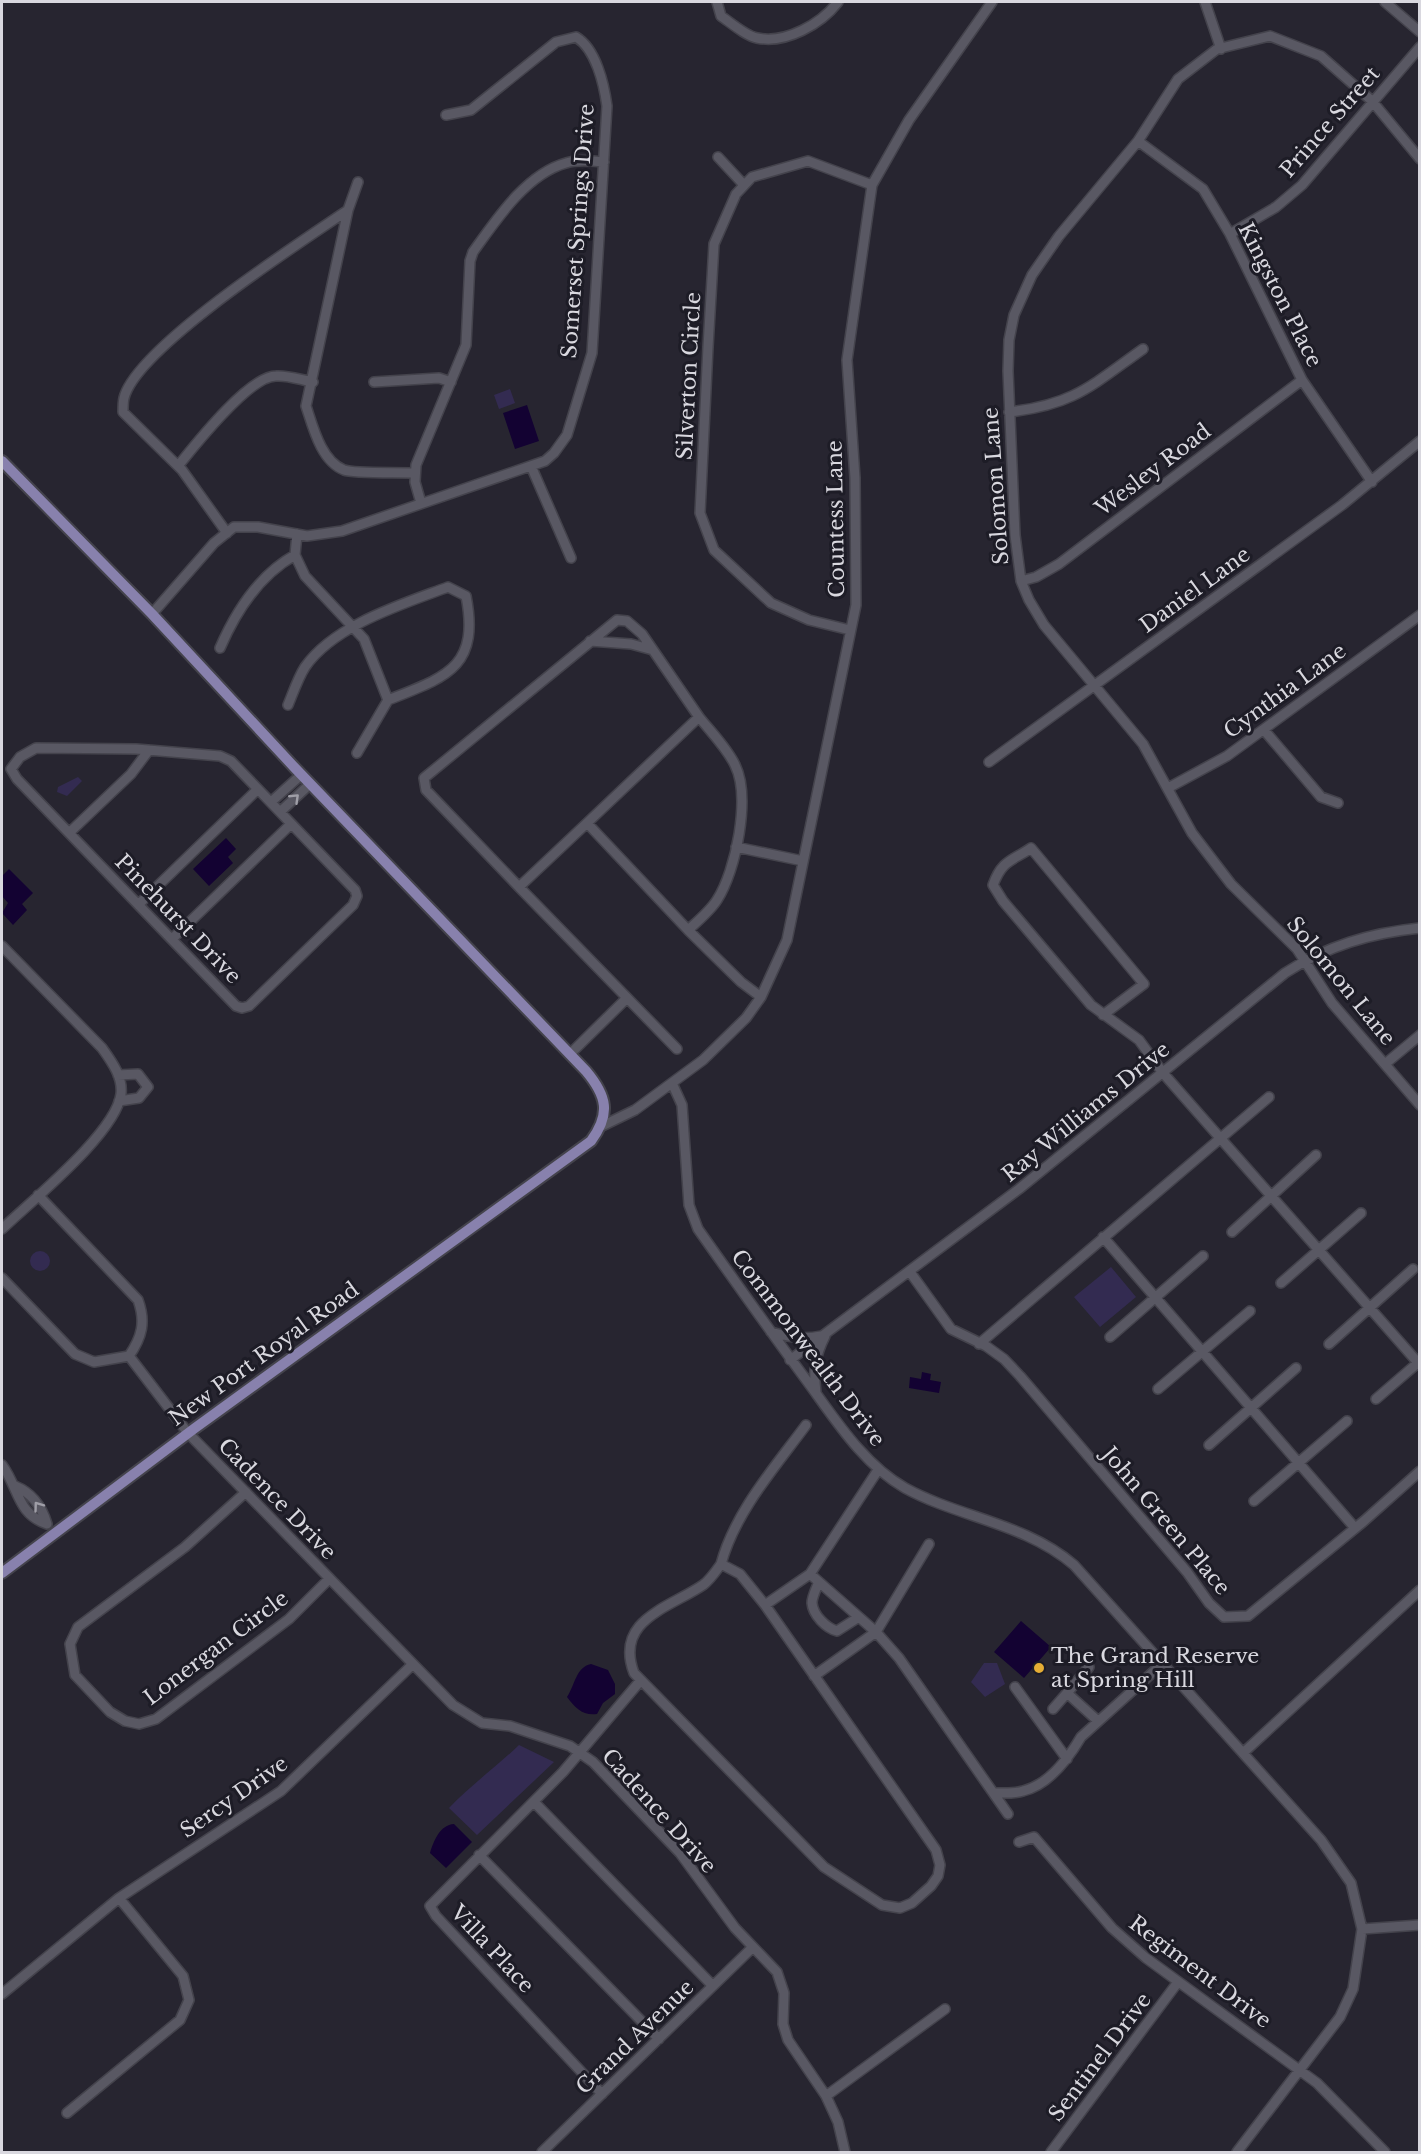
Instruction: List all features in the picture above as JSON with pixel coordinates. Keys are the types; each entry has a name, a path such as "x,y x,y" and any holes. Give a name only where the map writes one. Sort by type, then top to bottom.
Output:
{"main road":[{"path":"2,461 152,614 301,775 570,1054 600,1091 605,1106 602,1126"},
{"name":"New Port Royal Road","path":"2,1572 188,1433 551,1171 591,1141 602,1126"}],"street":[{"path":"717,2 721,16 756,38 787,37 829,14 838,2"},
{"name":"Countess Lane","path":"602,1126 635,1110 704,1060 746,1018 761,997 787,940 856,605 855,478 847,360 872,185 909,120 992,2"},
{"path":"1205,2 1221,49"},
{"path":"1385,2 1419,32"},
{"name":"Solomon Lane","path":"1372,101 1321,56 1270,36 1221,49 1178,79 1138,141 1059,236 1032,275 1014,315 1009,340 1009,412 1015,535 1021,581 1044,625 1096,684 1143,744 1192,832 1231,884 1297,949 1332,1003 1419,1105"},
{"name":"Somerset Springs Drive","path":"152,614 214,543 234,527 245,525 307,536 342,531 545,461 567,435 592,353 607,106 605,91 587,44 576,37 556,42 471,110 446,115"},
{"name":"Prince Street","path":"1230,234 1276,207 1302,185 1419,46"},
{"path":"1372,101 1419,159"},
{"name":"Kingston Place","path":"1138,141 1203,189 1230,234 1302,380 1372,482"},
{"path":"718,157 744,184 752,177 808,161 872,185"},
{"path":"421,504 414,473 467,338 470,261 473,252 514,196 554,168 578,160 604,162"},
{"path":"358,182 348,210 306,406 316,437 334,464 345,471 414,473"},
{"name":"Silverton Circle","path":"744,184 736,194 714,244 700,513 714,550 771,603 809,620 850,630"},
{"path":"227,533 178,466 123,412 124,398 134,381 172,339 263,268 348,210"},
{"path":"1009,412 1037,409 1074,397 1143,349"},
{"path":"178,466 230,406 268,377 276,375 313,381"},
{"path":"374,382 439,378 451,382"},
{"name":"Wesley Road","path":"1021,581 1036,577 1059,564 1302,380"},
{"name":"Daniel Lane","path":"988,762 1372,482 1419,441"},
{"path":"531,466 571,558"},
{"path":"297,534 295,555 305,576 364,639 388,700"},
{"path":"220,648 232,620 257,586 280,563 295,555"},
{"path":"288,705 305,667 326,647 366,617 448,587 466,596 471,623 467,648 460,661 433,682 388,700 357,753"},
{"name":"Cynthia Lane","path":"1168,788 1227,756 1419,615"},
{"path":"677,1049 426,790 424,778 617,620 627,621 642,634 735,765 741,783 742,802 736,847 724,888 716,903 688,930"},
{"path":"590,641 630,644 653,650"},
{"path":"519,887 699,717"},
{"path":"1264,730 1322,797 1338,803"},
{"name":"Pinehurst Drive","path":"36,748 149,750 220,756 231,760 355,890 357,896 353,905 249,1006 242,1008 236,1006 70,832 16,779 12,769 14,763 36,748"},
{"path":"70,832 131,774 149,750"},
{"path":"271,802 301,775"},
{"path":"280,812 310,784"},
{"path":"139,904 258,789"},
{"path":"587,823 688,930 741,982 761,997"},
{"path":"172,939 291,824"},
{"path":"736,847 803,861"},
{"path":"1104,1015 1144,984 1031,848 1013,856 1001,869 993,885 1003,901 1091,1005 1104,1015 1139,1040 1163,1073 1419,1363 1376,1398"},
{"name":"Ray Williams Drive","path":"790,1360 1019,1189 1285,973 1305,960 1372,934 1419,928"},
{"path":"2,946 102,1048 120,1081 119,1101 115,1114 93,1142 2,1229"},
{"path":"570,1054 627,998"},
{"path":"1385,1064 1419,1035"},
{"path":"118,1075 138,1074 148,1087 139,1098 119,1101"},
{"name":"Commonwealth Drive","path":"672,1083 682,1105 688,1205 698,1229 790,1360 878,1470 905,1488 1028,1534 1061,1553 1081,1572 1336,1859 1351,1883 1362,1929"},
{"path":"979,1344 1269,1098"},
{"path":"1232,1232 1316,1155"},
{"path":"2,1278 75,1354 94,1362 129,1356 142,1334 143,1321 138,1300 38,1195"},
{"path":"1281,1283 1361,1213"},
{"path":"1103,1237 1356,1528"},
{"path":"1110,1337 1203,1256"},
{"path":"1329,1344 1413,1269"},
{"name":"John Green Place","path":"910,1272 951,1329 1004,1359 1020,1376 1187,1572 1209,1603 1224,1617 1248,1616 1356,1528 1419,1471"},
{"path":"1158,1389 1250,1311"},
{"path":"771,1332 790,1338 808,1339 826,1334"},
{"path":"817,1395 813,1371 818,1350 826,1334"},
{"name":"Cadence Drive","path":"129,1356 188,1433 453,1705 482,1723 510,1726 552,1738 579,1752 593,1762 680,1853 735,1928 777,1972 784,1993 783,2024 788,2040 826,2096 838,2122 845,2152"},
{"path":"1209,1445 1296,1368"},
{"path":"1254,1501 1347,1421"},
{"path":"721,1564 740,1574 765,1605 936,1850 940,1865 938,1876 912,1903 900,1908 882,1905 824,1867 634,1673 630,1660 630,1644 638,1628 651,1615 706,1584 721,1564 727,1544 758,1490 806,1425"},
{"path":"2,1466 5,1476 15,1486 18,1499 33,1520 47,1524 54,1534"},
{"path":"765,1605 810,1574 878,1470"},
{"name":"Lonergan Circle","path":"246,1492 185,1547 78,1627 70,1644 75,1675 110,1712 125,1721 139,1724 156,1719 289,1619 329,1579"},
{"path":"814,1676 876,1632 929,1544"},
{"path":"810,1574 818,1584 876,1632 899,1658 1008,1814"},
{"path":"818,1584 812,1602 814,1611 829,1629 837,1631 859,1617"},
{"path":"1243,1753 1419,1590"},
{"path":"994,1793 1023,1791 1037,1785 1066,1759 1081,1737 1162,1664"},
{"name":"Sercy Drive","path":"2,1994 119,1898 281,1791 412,1665"},
{"path":"1053,1708 1089,1667"},
{"name":"Villa Place","path":"602,2094 436,1916 430,1906 534,1802 641,1680"},
{"path":"1015,1687 1066,1759"},
{"path":"1067,1693 1098,1721"},
{"path":"534,1802 713,1986"},
{"name":"Regiment Drive","path":"1019,1842 1034,1837 1112,1928 1146,1958 1317,2083 1385,2152"},
{"path":"479,1855 659,2039"},
{"path":"67,2113 180,2020 189,2000 183,1976 119,1898"},
{"path":"1238,2152 1340,2017 1353,1989 1362,1929 1419,1925"},
{"name":"Grand Avenue","path":"542,2152 753,1947"},
{"name":"Sentinel Drive","path":"1051,2152 1178,1982"},
{"path":"826,2096 945,2009"}],"shaded area":[{"path":"510,389 515,403 499,409 494,395"},
{"path":"527,405 539,441 515,449 503,413"},
{"path":"78,777 82,781 67,796 57,792 58,787"},
{"path":"226,838 236,849 228,857 233,863 209,886 193,869"},
{"path":"9,869 33,893 22,904 27,910 13,925 2,913 8,903 2,896 2,876"},
{"path":"40,1251 47,1254 50,1261 47,1268 40,1271 33,1268 30,1261 33,1254"},
{"path":"1111,1267 1136,1297 1100,1327 1074,1297"},
{"path":"922,1372 931,1374 930,1380 941,1382 939,1393 909,1388 910,1377 921,1379"},
{"path":"1021,1621 1051,1647 1024,1678 994,1652"},
{"path":"984,1663 997,1663 1005,1684 985,1697 971,1682"},
{"path":"591,1664 608,1670 615,1684 615,1694 603,1703 597,1714 588,1714 580,1710 567,1697 579,1673"},
{"path":"519,1745 554,1762 477,1835 449,1808"},
{"path":"454,1824 472,1842 446,1868 430,1853 441,1830"}],"place":[{"name":"The Grand Reserve at Spring Hill","path":"1039,1668"}]}
